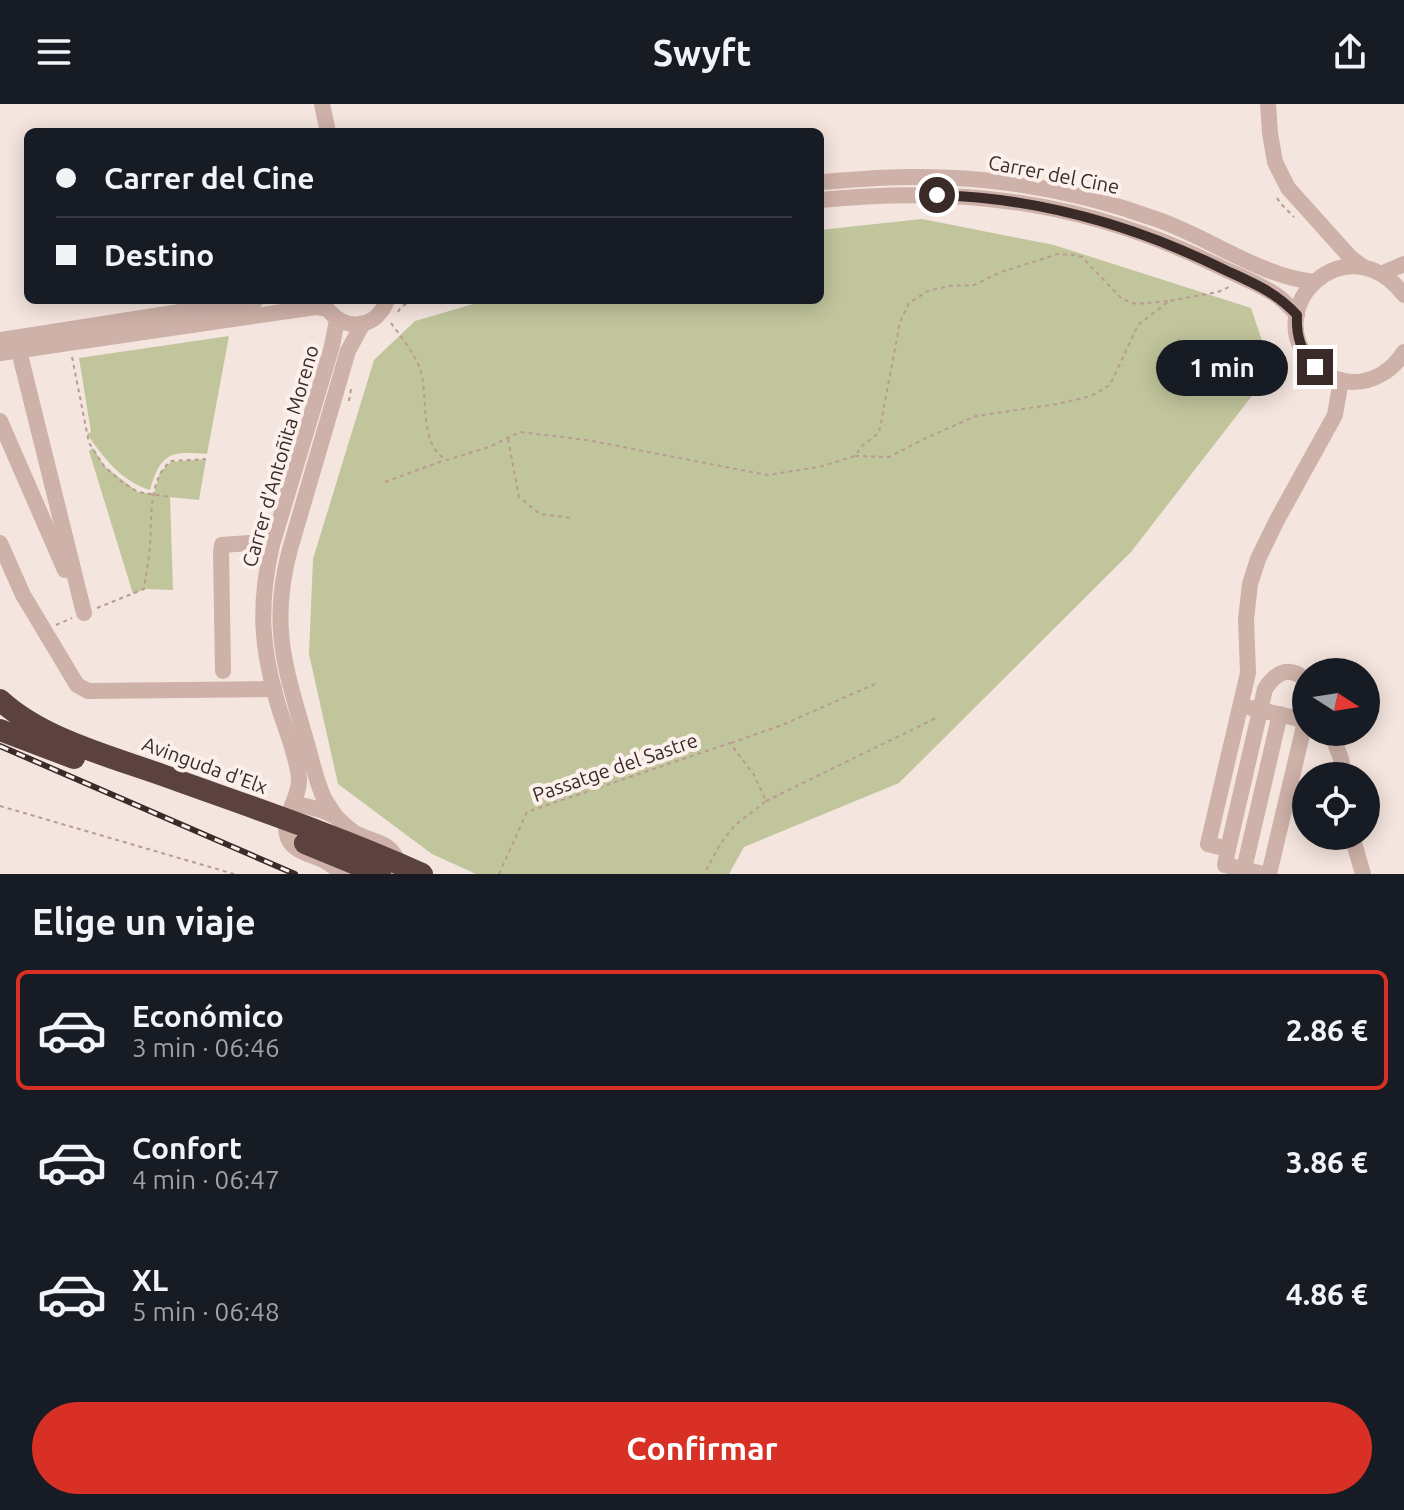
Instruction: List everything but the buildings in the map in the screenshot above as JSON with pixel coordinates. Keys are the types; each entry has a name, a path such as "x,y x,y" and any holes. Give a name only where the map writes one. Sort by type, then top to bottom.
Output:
{"highway":[{"name":"Avinguda d'Elx","path":"0,700 32,722 71,741 289,820 391,871 422,874"},
{"path":"0,713 54,750"},
{"path":"0,730 54,750"},
{"name":"Avinguda d'Elx","path":"54,750 92,766 289,820"}],"street":[{"path":"322,104 327,128"},
{"path":"1268,104 1275,162 1288,188 1351,258 1363,267"},
{"name":"Carrer del Cine","path":"824,182 911,177 964,178 1067,193 1114,205 1190,232 1285,278 1314,282"},
{"name":"Carrer del Cine","path":"824,200 911,194 962,195 1063,210 1109,222 1183,249 1278,296 1297,315"},
{"path":"1333,270 1336,241"},
{"path":"1383,273 1404,264"},
{"path":"1404,295 1383,273 1348,266 1333,270 1314,282 1306,292 1297,315 1300,344 1306,356 1315,367 1341,380 1355,382 1382,375 1399,367 1404,352"},
{"path":"0,340 230,304"},
{"path":"0,353 316,307 329,309 345,324 362,325 377,317 390,304"},
{"name":"Carrer d'Antoñita Moreno","path":"289,820 299,783 298,770 265,651 262,603 272,545 332,346 329,309"},
{"name":"Carrer d'Antoñita Moreno","path":"336,817 323,797 291,687 282,649 280,605 286,562 344,383 348,351 362,325"},
{"path":"19,351 78,615"},
{"path":"1228,849 1208,844 1248,673 1246,619 1250,584 1277,520 1335,415 1341,380"},
{"path":"0,421 78,615"},
{"path":"223,671 222,545 262,542 272,545"},
{"path":"0,543 23,595 82,689 274,689"},
{"path":"1241,705 1259,709 1300,719 1304,726 1266,874 1225,865 1259,709 1265,689 1280,672 1292,673"},
{"path":"1244,869 1280,714"},
{"name":"Avinguda d'Elx","path":"344,874 293,846 289,820 314,808 336,817 353,832 392,850 391,871"},
{"path":"1356,850 1363,874"}],"path":[{"path":"855,456 879,433 900,322 909,303 928,291 974,285 1001,272 1058,254 1082,257 1122,299 1136,304 1218,292 1234,285 1226,281"},
{"path":"385,482 489,447 520,432 587,440 767,475 819,467 855,456 889,457 976,416 1091,396 1110,385 1138,325 1169,301"},
{"path":"385,327 390,322 420,368 429,437 437,455 447,460"},
{"path":"71,352 89,443 104,466 138,492 170,497"},
{"path":"343,403 344,383"},
{"path":"508,437 519,497 540,514 572,518"},
{"path":"54,625 144,589 160,472 171,461 206,459"},
{"name":"Passatge del Sastre","path":"499,874 527,812 782,725 875,684"},
{"path":"704,874 734,826 766,801 936,718"},
{"path":"730,743 754,775 766,801"},
{"path":"0,806 234,874"}],"green space":[{"path":"922,219 1054,245 1251,308 1272,370 1131,552 899,783 744,847 729,874 476,874 432,854 338,784 309,654 313,559 374,360 415,321 473,304 824,304 824,230"},
{"path":"229,336 207,454 184,453 169,457 158,468 150,490 130,481 107,460 87,434 91,432 79,358"},
{"path":"93,448 104,466 138,492 154,494 160,472 171,462 206,459 199,500 170,497 173,590 144,589 133,594 89,451"}],"railway":[{"path":"0,746 295,874"}],"route":[{"path":"937,195 1023,202 1063,210 1109,222 1183,249 1278,296 1297,315 1300,344 1315,367"}]}
